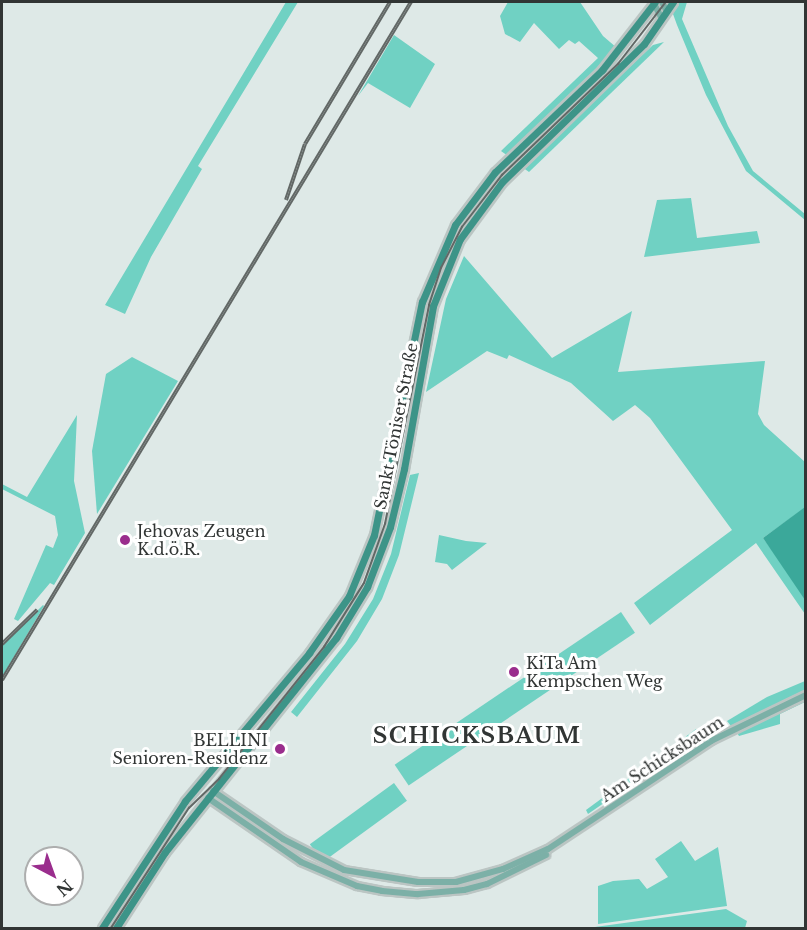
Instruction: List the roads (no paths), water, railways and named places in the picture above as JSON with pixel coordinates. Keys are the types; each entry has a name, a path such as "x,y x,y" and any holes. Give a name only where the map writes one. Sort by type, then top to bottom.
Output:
{"main road":[{"name":"Sankt Töniser Straße","path":"102,928 185,801 328,629 353,588 374,534 422,302 454,225 495,172 602,70 654,2"},
{"name":"Sankt Töniser Straße","path":"116,928 165,852 336,638 375,570 404,469 433,306 460,239 502,182 609,81 662,19 673,2"}],"street":[{"path":"654,2 662,19"},
{"path":"662,2 667,12"},
{"name":"Am Schicksbaum","path":"208,798 301,862 357,886 382,891 433,894 477,887 548,853 692,752 806,694"},
{"name":"Am Schicksbaum","path":"213,791 284,839 344,870 418,882 456,882 489,874 569,837"}],"tram line":[{"path":"111,928 189,808 219,779 324,647 364,583 385,524 429,305 441,268 462,227 502,175 618,64 666,2"}],"railway":[{"path":"286,200 305,144 390,2"},
{"path":"2,680 411,2"},
{"path":"2,644 37,610"}],"place":[{"name":"Jehovas Zeugen K.d.ö.R.","path":"125,540"},
{"name":"KiTa Am Kempschen Weg","path":"514,672"},
{"name":"BELLINI Senioren-Residenz","path":"280,749"}],"district":[{"name":"SCHICKSBAUM","path":"477,736"}]}
